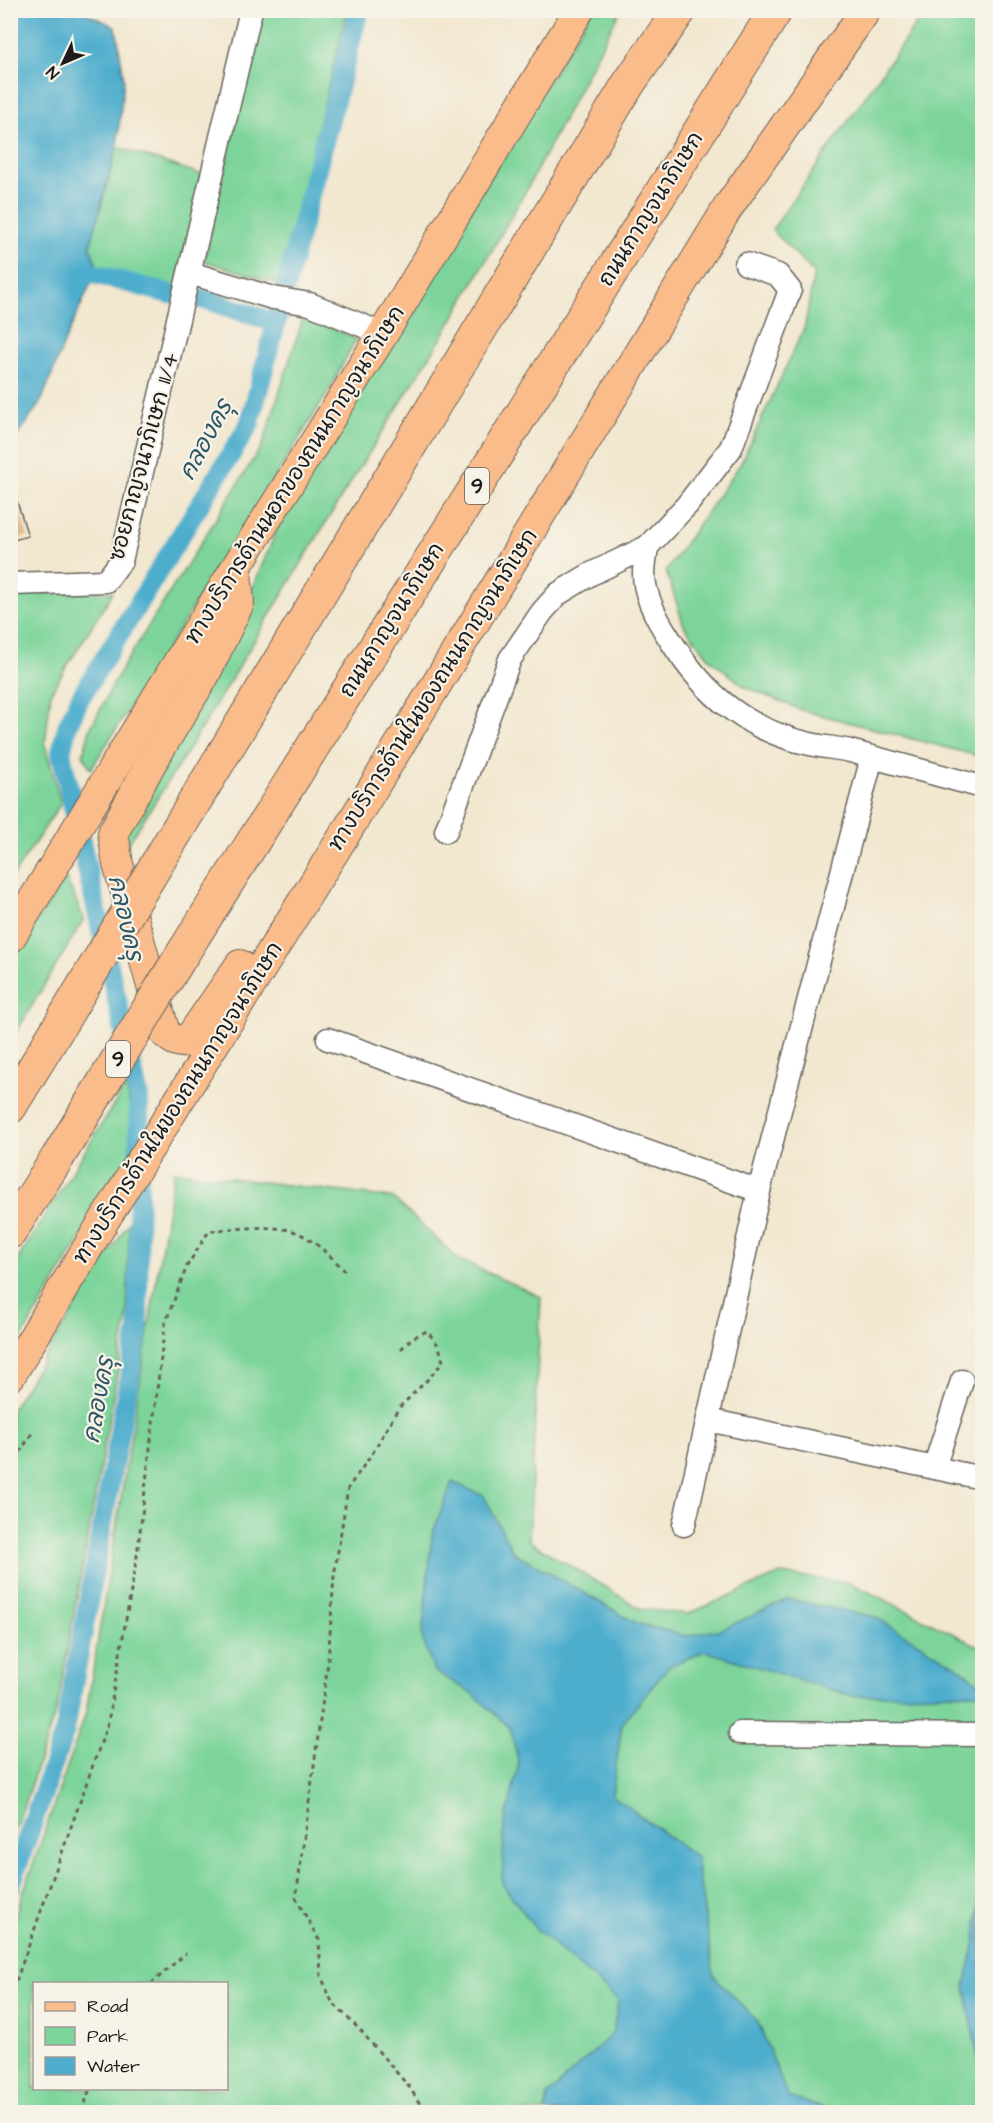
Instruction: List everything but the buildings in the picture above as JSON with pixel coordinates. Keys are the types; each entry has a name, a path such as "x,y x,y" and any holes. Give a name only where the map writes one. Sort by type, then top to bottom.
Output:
{"highway":[{"path":"629,83 662,10"},
{"path":"10,1107 629,83 680,10"},
{"name":"ถนนกาญจนาภิเษก","path":"10,1232 776,10"}],"main road":[{"name":"ทางบริการด้านนอกของถนนกาญจนาภิเษก","path":"10,938 235,569 383,334 579,10"},
{"name":"ทางบริการด้านในของถนนกาญจนาภิเษก","path":"10,1376 729,206 866,10"},
{"path":"235,569 239,603 204,676 150,765 113,833 118,864 165,1033 174,1041 187,1041 277,909 348,829"}],"street":[{"name":"ซอยกาญจนาภิเษก 11/4","path":"10,584 106,581 121,561 250,10"},
{"path":"446,831 510,659 542,612 558,594 590,575 647,547 687,505 731,448 790,290 778,275 746,264"},
{"path":"190,273 273,298 310,304 383,334"},
{"path":"647,547 644,576 649,598 664,631 686,664 718,700 752,723 773,733 982,787"},
{"path":"684,1525 759,1191 872,757"},
{"path":"328,1039 759,1191"},
{"path":"934,1468 962,1381"},
{"path":"708,1420 982,1478"},
{"path":"740,1733 982,1735"}],"path":[{"path":"10,1998 108,1723 137,1556 165,1324 187,1266 209,1231 242,1227 290,1230 324,1249 345,1270"},
{"path":"401,1349 412,1338 427,1331 439,1346 443,1362 398,1409 372,1454 348,1488 334,1576 328,1662 296,1898 319,1940 321,1976 332,2002 361,2031 410,2088 425,2112"},
{"path":"10,1468 34,1430"},
{"path":"152,1982 186,1953"},
{"path":"82,2112 89,2090"}],"green space":[{"path":"260,11 347,11 279,284 204,261"},
{"path":"591,11 620,11 527,189 442,337 126,847 120,838 244,608 280,522"},
{"path":"925,11 982,11 982,757 801,710 745,687 710,659 684,626 666,571 741,463 805,326 814,273 772,230"},
{"path":"117,147 203,175 176,290 135,281 97,267 90,247"},
{"path":"304,315 356,339 327,394 91,769 83,755 90,729 119,673 263,444"},
{"path":"113,592 51,692 45,744 61,803 11,879 11,593"},
{"path":"65,876 84,919 11,1041 11,962"},
{"path":"126,1085 134,1148 11,1356 11,1270"},
{"path":"174,1171 393,1198 458,1259 541,1297 529,1541 641,1609 688,1614 780,1574 851,1583 982,1648 982,2112 11,2112 11,1928 86,1713"},
{"path":"129,1222 127,1319 57,1708 11,1843 11,1410"}],"water":[{"path":"11,10 82,11 116,27 124,79 117,147 90,246 97,267 95,274 42,400 11,446"},
{"path":"452,1482 484,1496 513,1552 636,1623 686,1636 723,1629 788,1599 875,1617 958,1667 982,1685 982,1693 852,1696 705,1651 669,1666 622,1724 612,1795 696,1857 714,1976 758,2022 788,2097 837,2112 545,2112 548,2095 613,2033 618,2000 535,1928 502,1884 504,1826 519,1763 510,1728 472,1693 434,1671 422,1637 432,1535"},
{"path":"981,1879 982,2112 958,2112 976,2106 981,2075 965,1986 976,1937"}],"waterway":[{"name":"คลองครุ","path":"10,1888 65,1730 138,1330 139,1098 61,753 67,727 80,698 249,425 359,10"},
{"path":"95,274 170,294"},
{"path":"200,299 276,323"}]}
